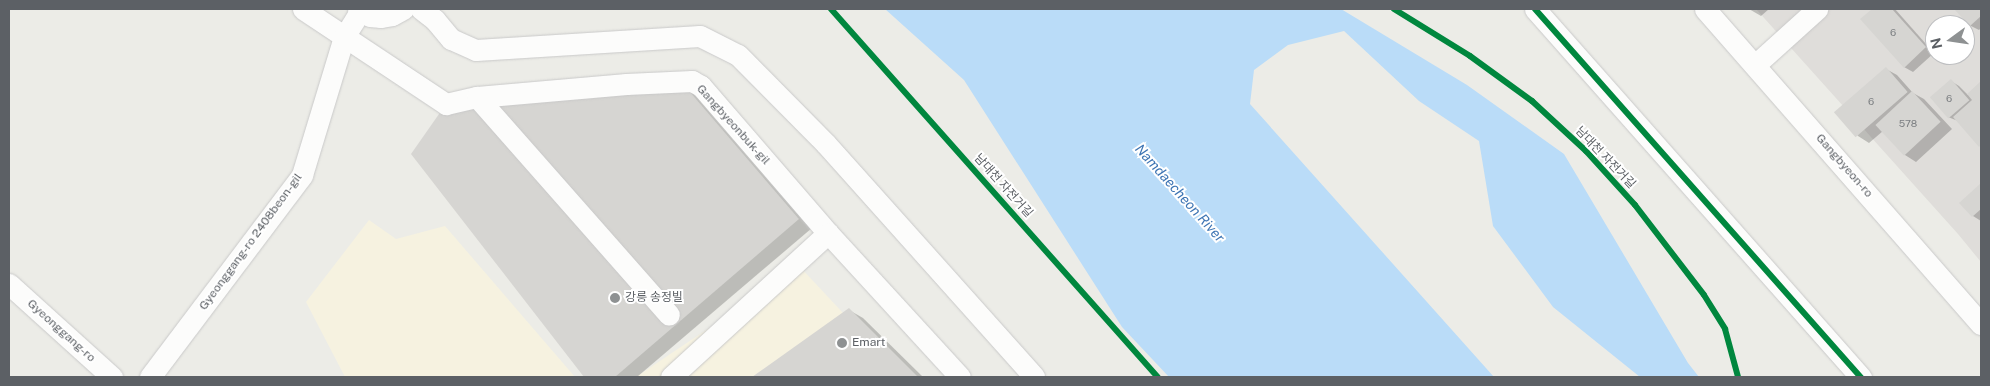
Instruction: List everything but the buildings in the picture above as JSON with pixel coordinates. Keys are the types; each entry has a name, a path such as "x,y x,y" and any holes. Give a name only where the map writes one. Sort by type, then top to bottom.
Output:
{"street":[{"name":"Gangbyeonbuk-gil","path":"303,9 446,104 477,97 626,84 692,81 701,86 828,233 960,377"},
{"name":"Gyeonggang-ro 2408beon-gil","path":"150,377 302,175 344,37 359,10 370,16 381,17 392,15 403,9"},
{"path":"421,9 435,20 451,40 476,50 700,36 738,55 826,144 1034,377"},
{"path":"1534,9 1861,377"},
{"name":"Gangbyeon-ro","path":"1705,9 1981,324"},
{"path":"1755,65 1817,9"},
{"path":"477,97 669,315"},
{"path":"671,377 828,233"},
{"name":"Gyeonggang-ro","path":"9,284 112,377"}],"shaded area":[{"path":"1756,9 1981,9 1981,262 1958,234"},
{"path":"369,220 396,239 445,226 575,377 345,377 306,302"},
{"path":"800,267 903,377 636,377"}],"water":[{"name":"Namdaecheon River","path":"885,9 1341,9 1467,85 1564,154 1688,363 1699,377 1640,377 1553,307 1493,226 1479,141 1419,101 1344,31 1288,45 1254,70 1250,104 1494,377 1169,377 1122,327 964,80"}],"cycle path":[{"name":"남대천 자전거길","path":"831,9 1158,377"},
{"name":"남대천 자전거길","path":"1394,9 1470,56 1532,101 1586,151 1635,205 1704,295 1725,329 1738,377"},
{"path":"1535,9 1861,377"}],"place":[{"name":"강릉 송정빌","path":"615,298"},
{"name":"Emart","path":"842,343"}]}
